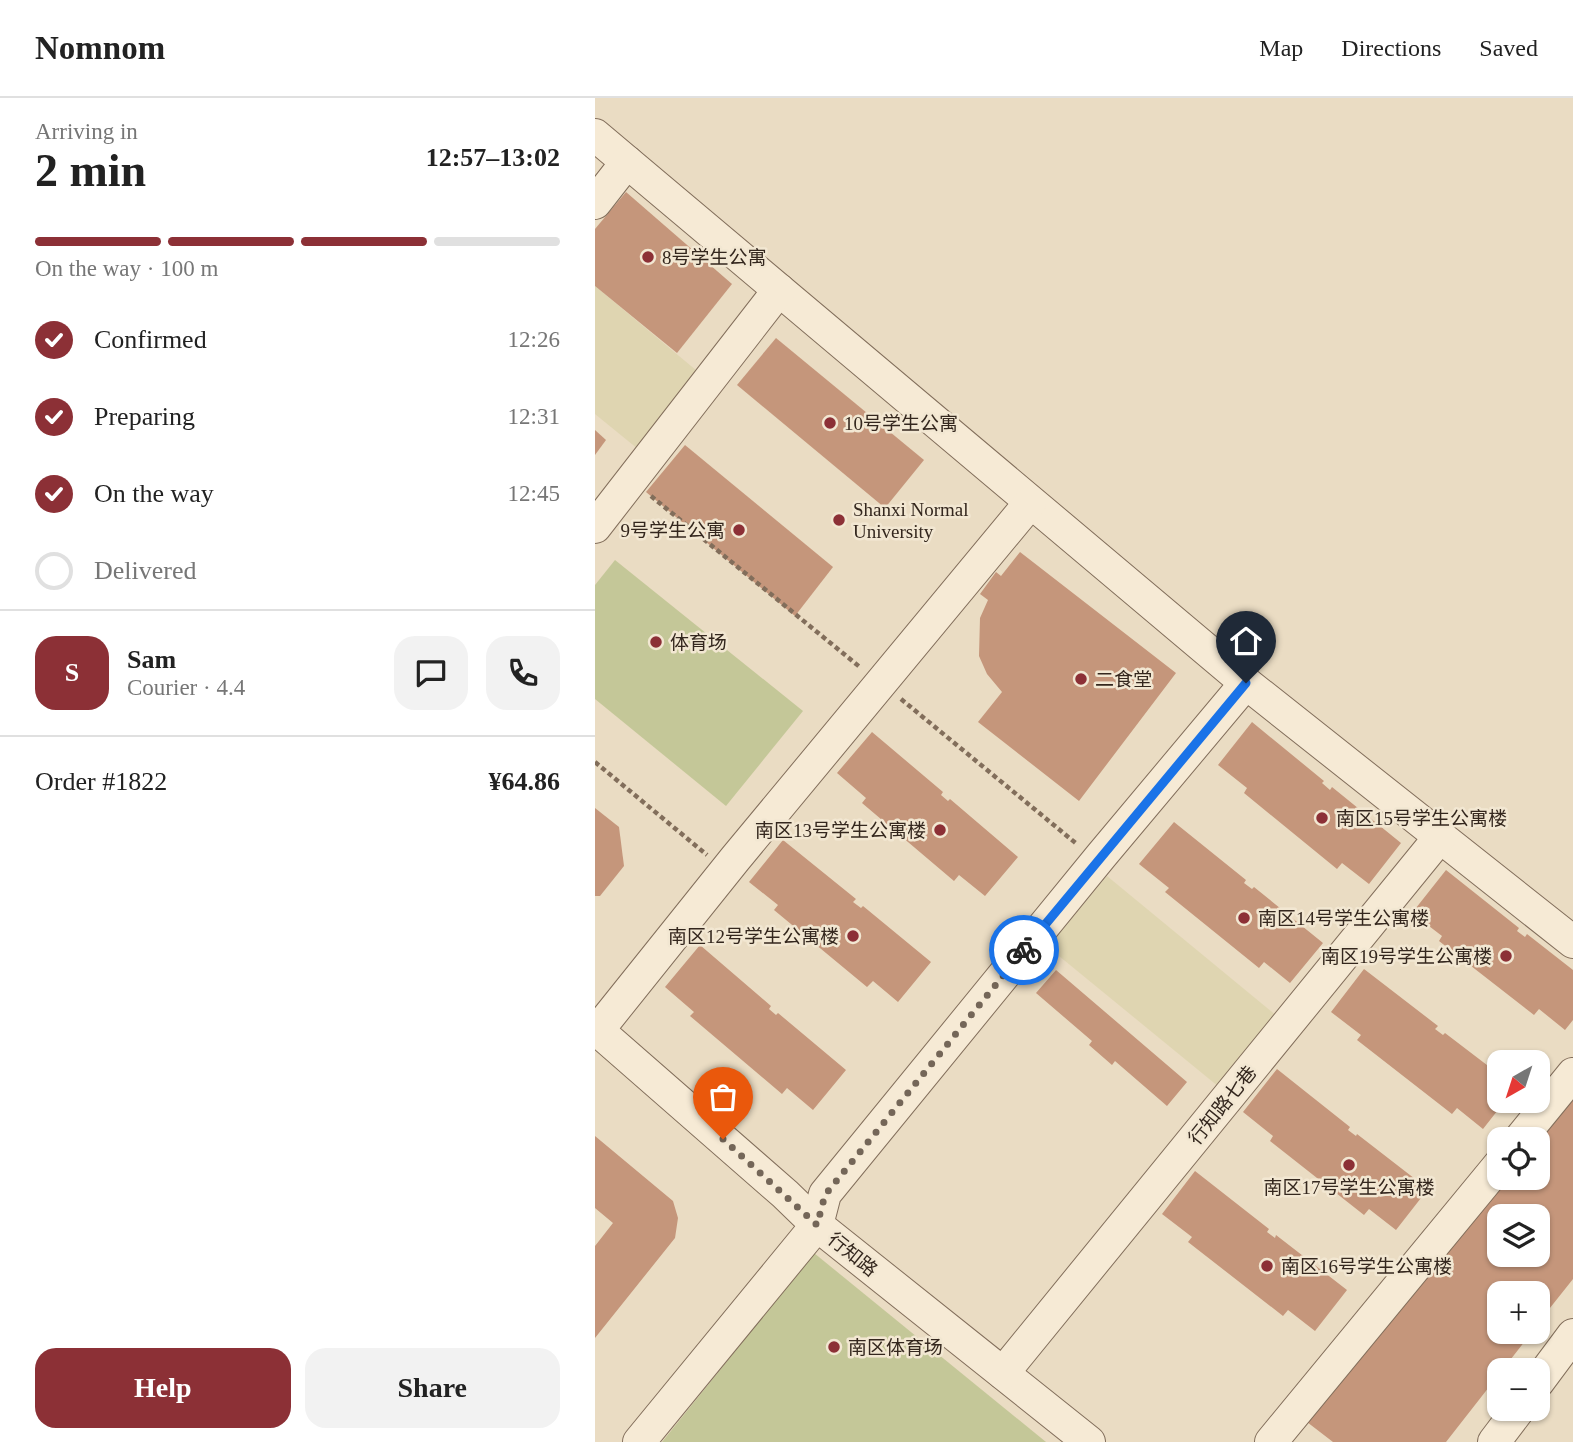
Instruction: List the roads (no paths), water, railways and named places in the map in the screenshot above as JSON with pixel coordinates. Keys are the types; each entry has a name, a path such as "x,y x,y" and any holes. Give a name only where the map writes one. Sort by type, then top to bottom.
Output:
{"lane":[{"path":"595,135 1246,683 1573,942"},
{"path":"595,203 627,162"},
{"path":"595,527 779,290"},
{"path":"596,1029 1030,503"},
{"path":"639,1442 817,1225 825,1195 1246,683"},
{"name":"行知路七巷","path":"1003,1373 1440,836"},
{"name":"行知路","path":"596,1029 817,1225 1089,1442"},
{"path":"1530,1127 1573,1074"},
{"path":"1271,1442 1487,1180"},
{"path":"1550,1366 1573,1335"},
{"path":"1494,1442 1510,1421"}],"place":[{"name":"8号学生公寓","path":"648,257"},
{"name":"10号学生公寓","path":"830,423"},
{"name":"Shanxi Normal University","path":"839,520"},
{"name":"9号学生公寓","path":"739,530"},
{"name":"体育场","path":"656,642"},
{"name":"二食堂","path":"1081,679"},
{"name":"南区15号学生公寓楼","path":"1322,818"},
{"name":"南区13号学生公寓楼","path":"940,830"},
{"name":"南区14号学生公寓楼","path":"1244,918"},
{"name":"南区12号学生公寓楼","path":"853,936"},
{"name":"南区19号学生公寓楼","path":"1506,956"},
{"name":"南区17号学生公寓楼","path":"1349,1165"},
{"name":"南区16号学生公寓楼","path":"1267,1266"},
{"name":"南区体育场","path":"834,1347"}]}
